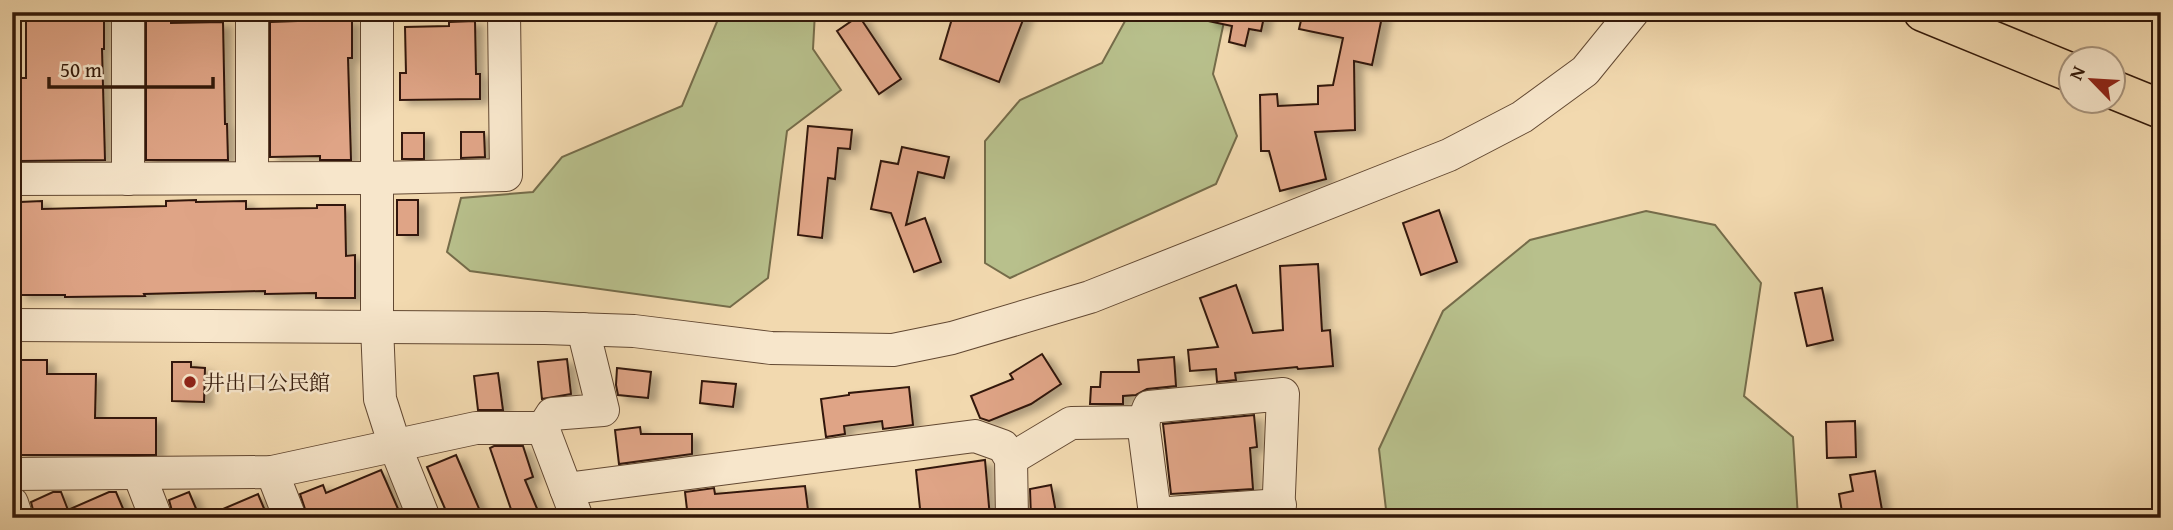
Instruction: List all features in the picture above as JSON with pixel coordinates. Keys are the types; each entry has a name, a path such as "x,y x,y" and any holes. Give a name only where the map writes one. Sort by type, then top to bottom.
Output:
{"main road":[{"path":"1923,12 2058,68"},
{"path":"2128,96 2161,109"}],"street":[{"path":"128,12 128,179"},
{"path":"252,12 252,178"},
{"path":"377,12 377,326 380,399 395,446 424,518"},
{"path":"12,179 506,175 504,12"},
{"path":"12,326 583,329 634,331 771,348 893,350 965,335 1090,297 1450,155 1522,117 1585,71 1633,12"},
{"path":"543,428 552,414 603,410 583,329"},
{"path":"1283,394 1279,511 1155,514 1143,422 1149,407 1283,394"},
{"path":"1011,459 1071,423 1143,422"},
{"path":"12,474 272,472 476,428 543,428"},
{"path":"543,428 577,518"},
{"path":"566,489 975,436 1003,446 1011,459 1012,518"},
{"path":"272,472 290,518"},
{"path":"139,474 156,518"},
{"path":"12,503 17,518"}],"green space":[{"path":"721,12 815,12 813,49 841,90 787,131 768,278 730,307 470,271 447,252 461,198 533,192 562,157 682,106"},
{"path":"1130,12 1226,12 1213,74 1237,136 1216,184 1010,278 985,263 985,141 1020,100 1102,63"},
{"path":"1646,211 1715,225 1761,283 1744,396 1793,437 1798,518 1387,518 1379,449 1443,311 1530,240"}],"building":[{"path":"26,12 104,12 102,49 105,160 20,161 21,78 26,78"},
{"path":"954,12 1026,12 999,82 940,59"},
{"path":"1209,12 1265,12 1261,31 1249,29 1245,46 1229,42 1232,26 1208,21"},
{"path":"1303,12 1383,12 1372,65 1354,61 1355,130 1315,132 1326,179 1280,191 1269,151 1261,151 1260,95 1277,94 1278,106 1318,104 1318,86 1333,85 1343,38 1299,29"},
{"path":"859,16 901,79 879,94 837,31"},
{"path":"146,18 171,18 171,23 223,22 228,160 146,160"},
{"path":"352,19 352,58 348,58 351,160 320,160 320,156 270,157 270,22"},
{"path":"475,21 476,74 480,74 480,99 400,100 400,73 406,73 405,27 449,26 449,22"},
{"path":"808,126 852,130 850,149 838,148 835,179 828,178 822,238 798,235"},
{"path":"461,132 484,132 485,157 461,158"},
{"path":"402,133 424,133 424,159 402,159"},
{"path":"902,147 949,157 944,178 918,172 906,225 925,218 941,262 914,272 891,213 871,209 881,161 898,164"},
{"path":"397,200 418,200 418,235 397,235"},
{"path":"42,201 42,209 166,206 166,201 246,201 246,209 345,205 346,256 355,255 355,298 316,298 316,293 265,294 265,291 144,294 145,296 19,295 20,202"},
{"path":"1439,210 1457,262 1421,275 1403,223"},
{"path":"1318,264 1322,331 1330,330 1333,366 1235,373 1236,380 1217,382 1216,369 1190,371 1188,350 1218,347 1200,298 1236,285 1253,333 1283,330 1280,266"},
{"path":"1822,288 1833,340 1807,346 1795,293"},
{"path":"1042,354 1061,384 1031,404 989,421 980,418 971,396 1013,379 1010,374"},
{"path":"1174,357 1176,386 1147,389 1136,395 1123,396 1123,404 1090,404 1091,387 1100,387 1101,372 1139,372 1138,360"},
{"path":"567,359 571,394 542,399 538,362"},
{"path":"20,360 47,360 47,374 96,374 95,418 156,418 156,455 18,455"},
{"path":"172,362 191,362 191,367 205,368 204,402 172,401"},
{"path":"617,368 651,372 648,398 618,395"},
{"path":"498,373 503,410 478,410 474,376"},
{"path":"702,381 736,384 733,407 700,403"},
{"path":"909,387 913,425 883,429 882,421 844,426 845,434 826,437 821,399 849,393"},
{"path":"1254,415 1257,447 1250,448 1253,489 1171,494 1163,424"},
{"path":"1855,421 1856,457 1827,458 1826,422"},
{"path":"640,427 641,434 692,434 692,454 619,464 615,430"},
{"path":"523,446 533,477 525,480 541,518 514,518 490,448"},
{"path":"456,455 483,518 449,518 427,467"},
{"path":"985,460 990,518 921,518 916,470"},
{"path":"381,470 399,511 384,518 308,518 300,494 323,485 326,493"},
{"path":"1875,471 1882,510 1867,513 1868,518 1843,518 1839,494 1853,491 1850,475"},
{"path":"1051,485 1057,518 1031,518 1030,489"},
{"path":"805,486 809,518 688,518 685,492 714,488 715,494"},
{"path":"53,492 61,492 68,510 109,492 116,492 127,518 35,518 31,502"},
{"path":"189,492 200,518 174,518 169,500"},
{"path":"258,494 268,518 202,518"}],"place":[{"name":"井出口公民館","path":"190,382"}]}
